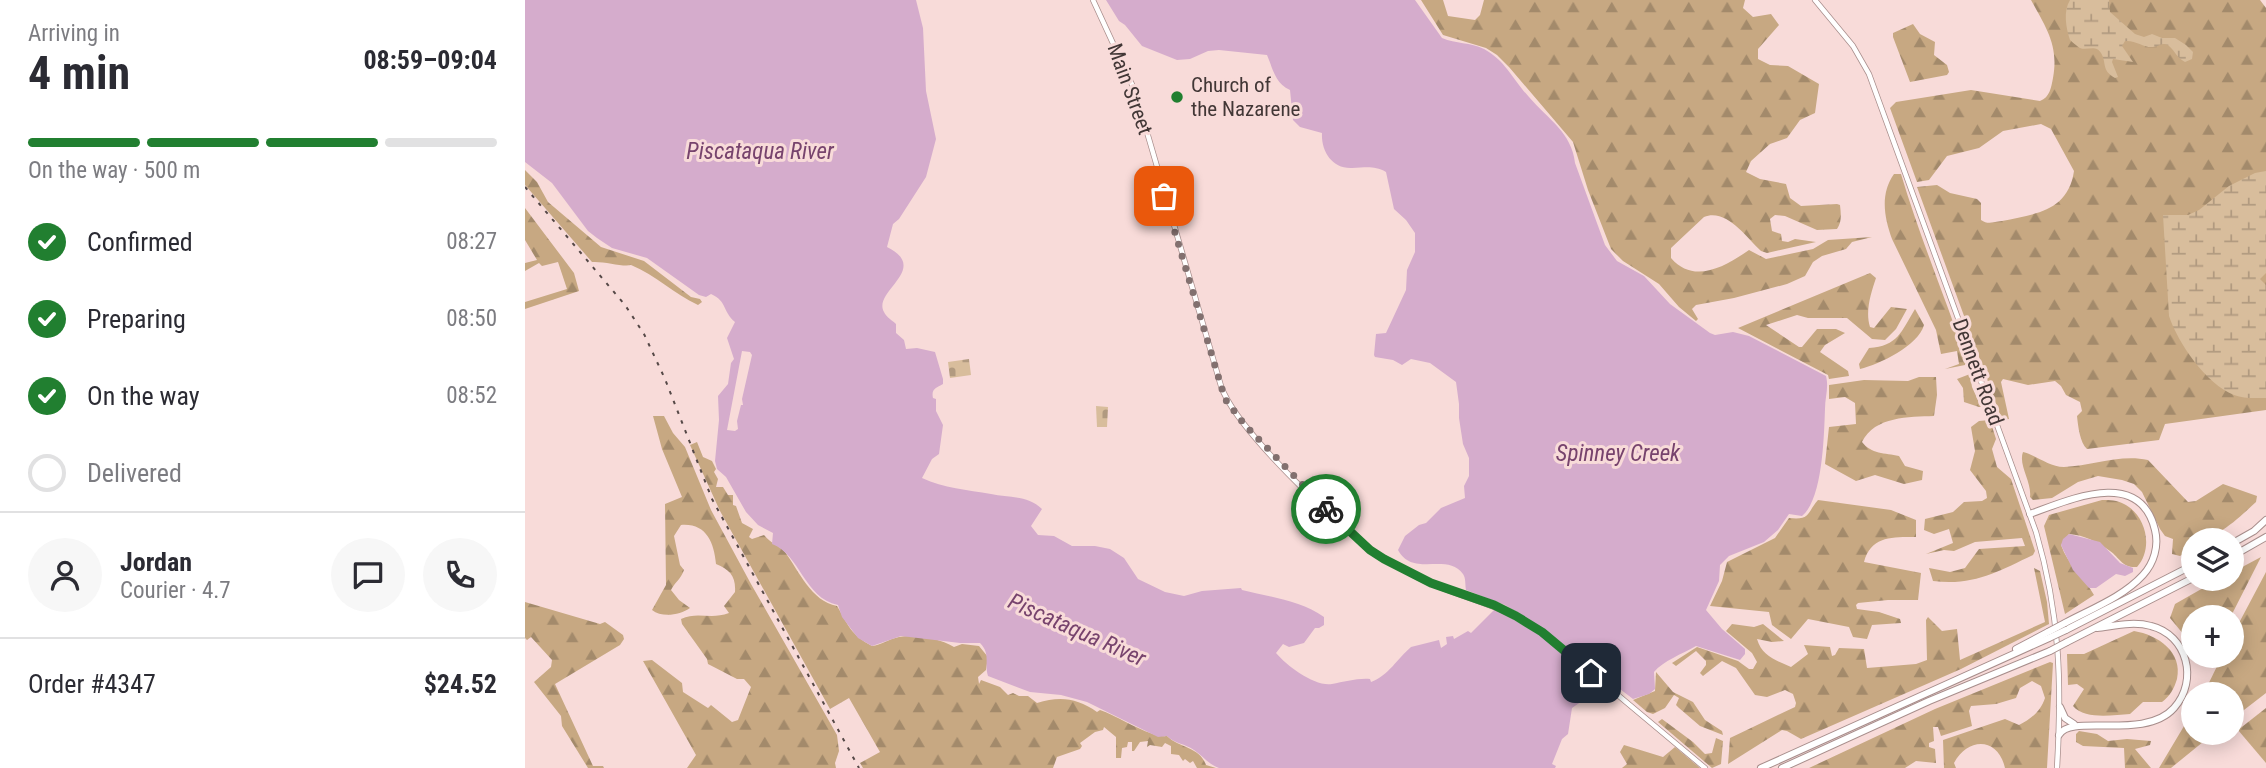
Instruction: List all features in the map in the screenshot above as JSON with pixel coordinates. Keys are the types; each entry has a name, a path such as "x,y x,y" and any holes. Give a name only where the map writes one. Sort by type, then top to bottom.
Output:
{"highway":[{"path":"2031,514 2087,494 2112,492 2124,494 2137,502 2148,513 2155,529 2155,555 2145,573 2126,590 2065,626"},
{"path":"2244,537 2266,522"},
{"path":"2244,550 2266,537"},
{"path":"1761,768 1985,667 2181,571"},
{"path":"1782,768 2050,650 2181,584"},
{"path":"2059,735 2064,728 2076,725 2117,727 2153,722 2175,707 2183,696 2188,669 2185,656 2177,643 2162,630 2140,624 2097,628"},
{"path":"2060,707 2065,718 2076,725"}],"main road":[{"name":"Main Street","path":"1093,0 1135,90 1221,386 1233,411 1304,489 1370,550 1418,577 1500,608 1542,632 1705,768"},
{"name":"Dennett Road","path":"1815,0 1853,46 1869,74 2031,514 2054,610 2059,655 2057,768"}],"green space":[{"path":"1421,0 1443,0 1448,16 1475,20 1480,15 1484,0 1745,0 1743,8 1753,17 1771,14 1779,25 1758,49 1758,59 1770,65 1788,66 1819,84 1815,113 1800,120 1787,138 1770,144 1751,161 1746,172 1760,179 1786,184 1790,198 1801,206 1840,205 1840,224 1837,229 1817,230 1785,216 1775,215 1770,219 1772,231 1781,234 1782,241 1795,239 1816,242 1767,253 1761,251 1728,220 1712,215 1704,217 1671,248 1671,258 1680,266 1700,272 1720,267 1749,250 1766,259 1813,249 1828,240 1872,237 1852,242 1846,249 1822,256 1813,262 1805,276 1787,284 1696,305 1692,309 1698,319 1696,321 1679,307 1659,284 1623,261 1611,249 1573,142 1509,67 1486,48 1443,35"},
{"path":"2031,0 2260,0 2266,8 2266,410 2165,424 2159,440 2087,449 2081,439 2078,425 2077,416 2082,411 2080,402 2066,395 2055,381 2028,385 2003,379 2001,382 2009,419 2002,420 1917,187 1937,185 1950,193 1977,199 1981,203 1981,220 1991,223 2048,209 2065,195 2074,171 2051,129 2041,124 2003,131 1979,148 1947,156 1929,180 1917,182 1890,108 1896,102 1971,90 2040,101 2043,99 2052,85 2053,46"},
{"path":"2070,0 2109,0 2110,12 2135,34 2175,38 2193,52 2192,59 2185,62 2167,45 2150,47 2125,41 2122,46 2133,62 2113,59 2118,77 2115,78 2106,69 2099,50 2080,48 2070,40 2066,14"},
{"path":"1913,24 1920,34 1935,42 1934,55 1947,65 1947,75 1910,82 1893,33"},
{"path":"525,170 537,182 548,202 601,247 644,261 691,297 702,302 698,305 689,301 631,265 592,262 525,185"},
{"path":"2266,171 2266,273 2260,279 2266,285 2266,398 2246,398 2234,395 2213,382 2194,362 2173,327 2169,316 2163,215 2188,215 2199,210 2229,186 2255,173"},
{"path":"1894,174 1901,174 1967,362 1965,365 1945,369 1959,364 1957,351 1941,354 1936,330 1892,239 1885,198"},
{"path":"525,208 574,273 579,291 525,309 525,302 567,289 558,262 542,266 539,263 525,271 525,263 537,260 525,240"},
{"path":"1870,273 1876,278 1868,308 1870,327 1874,328 1891,307 1907,309 1896,329 1885,340 1872,339 1847,318 1808,318 1797,315 1766,325 1799,347 1802,347 1817,329 1836,329 1845,333 1825,345 1820,352 1848,371 1849,376 1829,379 1828,375 1738,328"},
{"path":"1915,309 1924,325 1914,340 1878,363 1860,369 1859,364 1869,348 1893,341"},
{"path":"969,359 971,375 950,378 948,362"},
{"path":"1970,374 1972,387 1981,407 1964,402 1963,388 1957,379"},
{"path":"1919,377 1936,377 1934,416 1904,418 1884,423 1868,433 1862,442 1874,451 1899,456 1905,466 1923,471 1922,480 1904,484 1875,475 1856,481 1825,464 1829,427 1856,424 1855,403 1845,397 1829,399 1829,385 1864,380 1908,381"},
{"path":"1096,406 1108,407 1107,427 1097,427"},
{"path":"653,416 664,416 685,447 711,510 837,735 839,751 836,768 687,768 696,755 643,661 652,660 682,683 683,692 708,708 711,705 732,722 738,720 751,687 744,679 737,679 708,664 682,624 681,619 687,617 729,613 724,606 735,592 731,574 716,564 711,541 697,527 681,525 674,536 680,565 684,570 671,590 690,608 671,615 652,610 666,585 665,504 682,497 662,449"},
{"path":"1990,420 1996,439 1992,449 1997,467 2011,479 2035,551 2033,555 1985,576 1961,581 1933,581 1929,568 1950,572 1965,568 1979,549 2025,546 2022,538 1975,542 1954,551 1926,554 1953,543 1949,529 1934,534 1924,530 1925,519 1953,512 1964,502 1987,498 1986,491 1970,470 1975,451 1971,427 1979,421"},
{"path":"697,442 703,457 712,461 716,469 716,487 723,487 728,495 733,495 733,505 736,506 742,523 753,529 749,537 752,539 764,535 783,550 813,592 837,606 851,629 865,642 872,646 899,637 912,636 934,639 954,647 962,644 979,646 988,657 986,670 978,677 979,684 981,680 1000,687 1008,695 1013,693 1028,696 1037,703 1053,699 1075,701 1152,734 1167,736 1194,751 1206,765 1216,768 1197,768 1193,761 1183,761 1179,755 1171,754 1171,746 1165,743 1162,747 1147,747 1148,741 1140,742 1134,751 1132,742 1128,742 1127,747 1122,748 1121,758 1116,758 1116,737 1104,727 1080,743 1080,749 1057,757 1053,768 863,768 860,763 880,752 849,698 830,709 720,511 690,445"},
{"path":"2023,452 2064,467 2127,458 2148,460 2188,502 2196,501 2223,484 2257,496 2256,502 2225,528 2181,528 2180,556 2172,554 2173,539 2165,536 2160,529 2142,492 2134,484 2098,476 2078,482 2052,498 2033,500 2030,497"},
{"path":"1818,500 1891,510 1916,520 1916,537 1891,538 1877,543 1867,553 1864,562 1921,573 1918,600 1888,600 1856,605 1857,609 1900,619 1901,623 1872,625 1867,639 1853,637 1849,627 1808,619 1791,639 1772,625 1769,612 1710,606 1722,581 1727,562 1775,538 1789,518 1805,517"},
{"path":"2102,500 2121,503 2138,516 2145,533 2145,551 2137,567 2132,567 2096,542 2069,534 2061,545 2094,595 2065,614 2044,526 2049,515"},
{"path":"2261,557 2244,590 2244,566"},
{"path":"2034,568 2040,571 2049,624 1961,669 1801,739 1782,730 1728,764 1730,738 1795,707 1793,694 1785,690 1767,697 1755,695 1736,668 1722,661 1703,676 1700,673 1706,661 1696,651 1676,666 1672,663 1697,647 1753,669 1757,662 1752,653 1726,631 1732,624 1754,627 1763,624 1784,641 1757,639 1762,650 1791,667 1808,654 1804,645 1830,647 1832,656 1839,648 1864,649 1867,668 1916,664 1927,660 1928,617 1942,631 1957,629 1960,660 2045,622"},
{"path":"2266,572 2266,693 2244,710 2244,682 2209,682 2216,668 2244,668 2244,613"},
{"path":"2198,591 2244,591 2237,605 2181,605 2181,631 2170,618 2175,604"},
{"path":"525,602 600,624 605,622 623,635 624,639 620,645 555,684 593,766 604,768 588,768 562,726 561,716 534,682 551,667 552,660 531,637 527,640 525,638"},
{"path":"2134,631 2152,636 2172,653 2178,669 2176,683 2169,695 2162,702 2143,702 2130,714 2100,716 2078,710 2073,706 2084,689 2077,684 2068,685 2067,654 2084,654"},
{"path":"2053,663 2047,768 2005,768 1996,750 1982,744 1967,748 1960,754 1954,763 1956,768 1944,768 1943,740 2005,719 2019,725 2035,714 2045,698 2041,686 2032,681 2020,688 2016,698 1996,704 1971,706 1969,711 1972,726 1941,736 1938,727 1933,727 1934,741 1929,743 1929,747 1935,749 1936,763 1916,761 1905,768 1809,768 1935,709"},
{"path":"1656,672 1673,692 1693,702 1705,720 1722,731 1723,735 1700,726 1676,705 1679,698 1674,695 1665,708 1653,714 1633,700 1655,691"},
{"path":"2266,708 2266,763 2244,737 2244,725"},
{"path":"1662,719 1705,754 1712,753 1716,738 1723,741 1721,764 1712,768 1658,722"},
{"path":"2079,731 2097,734 2108,741 2151,741 2150,745 2135,749 2151,768 2125,768 2124,748 2083,746 2076,742 2076,734"},
{"path":"2181,731 2181,745 2199,745 2171,768 2159,768"},
{"path":"1624,745 1663,757 1675,747 1700,768 1622,768 1627,764 1620,752"}],"water":[{"name":"Piscataqua River","path":"525,0 916,0 923,28 926,91 936,139 926,177 893,224 887,247 899,255 903,263 902,272 882,304 885,314 896,324 896,333 904,340 906,349 917,348 935,352 943,379 943,384 933,393 936,411 943,425 939,454 932,459 922,478 956,488 1031,501 1042,509 1031,526 1038,535 1054,536 1072,546 1110,549 1124,558 1138,579 1165,592 1184,596 1202,591 1241,588 1315,611 1324,617 1324,625 1315,628 1304,643 1289,647 1283,644 1276,653 1302,674 1325,684 1365,679 1370,679 1371,682 1388,671 1411,647 1439,640 1441,648 1447,644 1446,637 1453,636 1454,639 1468,631 1471,633 1494,610 1501,612 1541,636 1603,689 1598,695 1588,686 1582,701 1572,708 1568,734 1562,739 1552,764 1555,768 1219,768 1167,736 1158,737 1087,702 1061,695 1030,692 988,676 986,655 980,643 901,636 872,646 858,638 842,617 838,605 817,594 789,557 772,544 773,533 758,525 746,512 726,477 717,469 715,461 719,420 718,396 728,384 734,359 727,338 735,322 723,303 711,294 706,297 699,295 647,258 612,248 597,238 588,231 552,183 525,162"},
{"name":"Spinney Creek","path":"1106,0 1415,0 1442,38 1479,47 1498,59 1558,127 1573,152 1605,245 1617,261 1644,276 1670,304 1710,333 1715,335 1733,332 1749,336 1826,376 1821,466 1809,508 1802,516 1789,514 1778,530 1764,542 1729,556 1720,565 1719,581 1706,610 1722,629 1745,649 1740,660 1696,646 1658,668 1654,672 1655,689 1633,699 1529,619 1505,605 1466,590 1464,576 1456,568 1421,564 1404,558 1398,550 1405,536 1426,523 1441,508 1465,498 1464,486 1469,476 1469,458 1463,444 1456,382 1430,363 1411,359 1402,365 1374,355 1376,334 1386,333 1406,290 1407,270 1415,252 1415,233 1394,209 1386,172 1373,168 1345,168 1333,162 1323,146 1322,133 1300,127 1293,120 1290,90 1278,80 1267,55 1219,50 1177,60 1142,46 1119,21"},
{"path":"2069,534 2100,542 2120,563 2133,568 2133,572 2125,576 2116,574 2096,588 2089,588 2073,570 2061,545"}],"pier":[{"path":"742,351 752,355 743,405 737,421 738,429 727,430"}],"railway":[{"path":"525,187 625,305 644,334 665,379 712,499 859,768"}],"way so far":[{"path":"1164,196 1225,399 1298,483 1326,509"}],"place":[{"name":"Church of the Nazarene","path":"1177,97"}],"route":[{"path":"1326,509 1370,550 1384,559 1431,583 1494,605 1516,616 1542,632 1591,673"}]}
